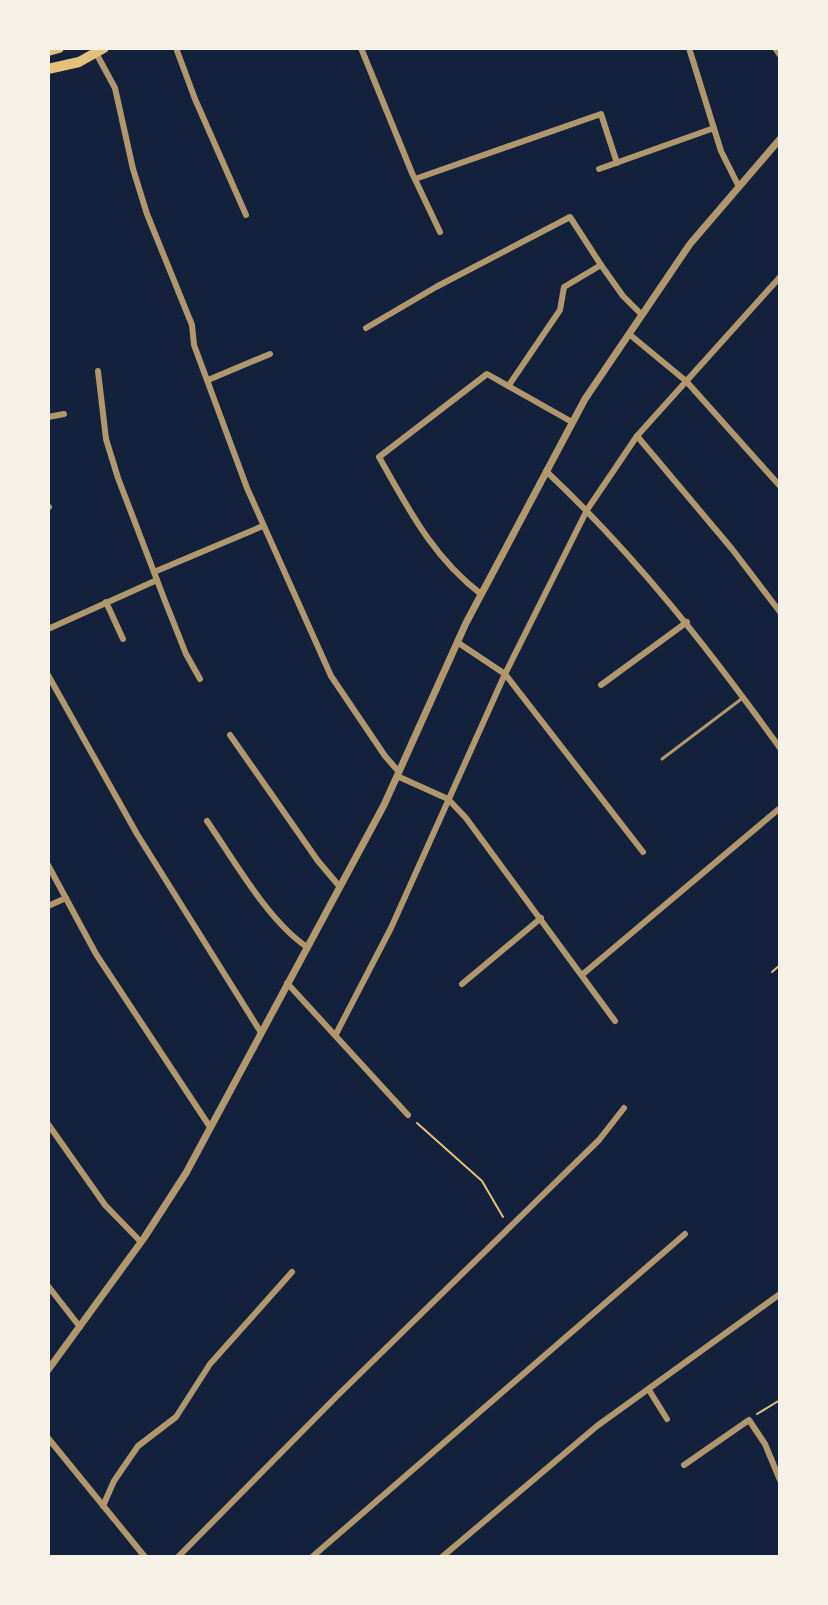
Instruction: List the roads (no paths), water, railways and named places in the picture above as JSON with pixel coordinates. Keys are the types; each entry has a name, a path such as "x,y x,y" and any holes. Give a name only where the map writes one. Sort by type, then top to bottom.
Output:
{"highway":[{"path":"48,51 59,48"},
{"path":"48,69 79,62 100,51"}],"street":[{"path":"176,48 246,215"},
{"path":"361,48 440,232"},
{"path":"689,48 714,128 739,187"},
{"path":"775,48 780,55"},
{"path":"100,51 115,88 133,169 147,214 192,325 194,345 263,526 331,676 398,774 448,799 466,818 615,1021"},
{"path":"415,179 601,114 617,163"},
{"path":"599,169 714,128"},
{"path":"48,1370 141,1242 186,1173 340,887 398,774 457,642 572,422 690,244 780,139"},
{"path":"366,328 408,302 570,217 623,296 642,315"},
{"path":"509,385 560,310 564,287 601,265"},
{"path":"336,1034 391,928 505,674 587,510 637,436 780,277"},
{"path":"629,334 686,381 780,486"},
{"path":"208,380 270,354"},
{"path":"98,371 106,439 157,580 186,654 200,679"},
{"path":"481,594 438,555 379,457 487,374 572,422"},
{"path":"48,417 64,414"},
{"path":"637,436 732,549 780,612"},
{"path":"546,471 587,510 687,622 780,748"},
{"path":"154,572 263,526"},
{"path":"48,629 157,580"},
{"path":"106,602 123,639"},
{"path":"601,685 687,622"},
{"path":"457,642 505,674 643,852"},
{"path":"48,675 137,834 260,1031"},
{"path":"230,735 318,861 340,887"},
{"path":"583,974 780,808"},
{"path":"207,821 272,913 292,938 307,947"},
{"path":"48,865 96,954 210,1127"},
{"path":"48,906 66,898"},
{"path":"462,984 541,918"},
{"path":"287,983 408,1115"},
{"path":"178,1557 337,1396 599,1140 624,1108"},
{"path":"48,1124 105,1205 141,1242"},
{"path":"312,1557 685,1234"},
{"path":"103,1506 114,1481 138,1446 176,1417 210,1364 292,1272"},
{"path":"48,1286 80,1327"},
{"path":"442,1557 597,1426 780,1294"},
{"path":"649,1390 667,1419"},
{"path":"684,1465 749,1420 765,1444 780,1480"},
{"path":"48,1438 145,1557"}],"lane":[{"path":"662,759 744,697"}]}
